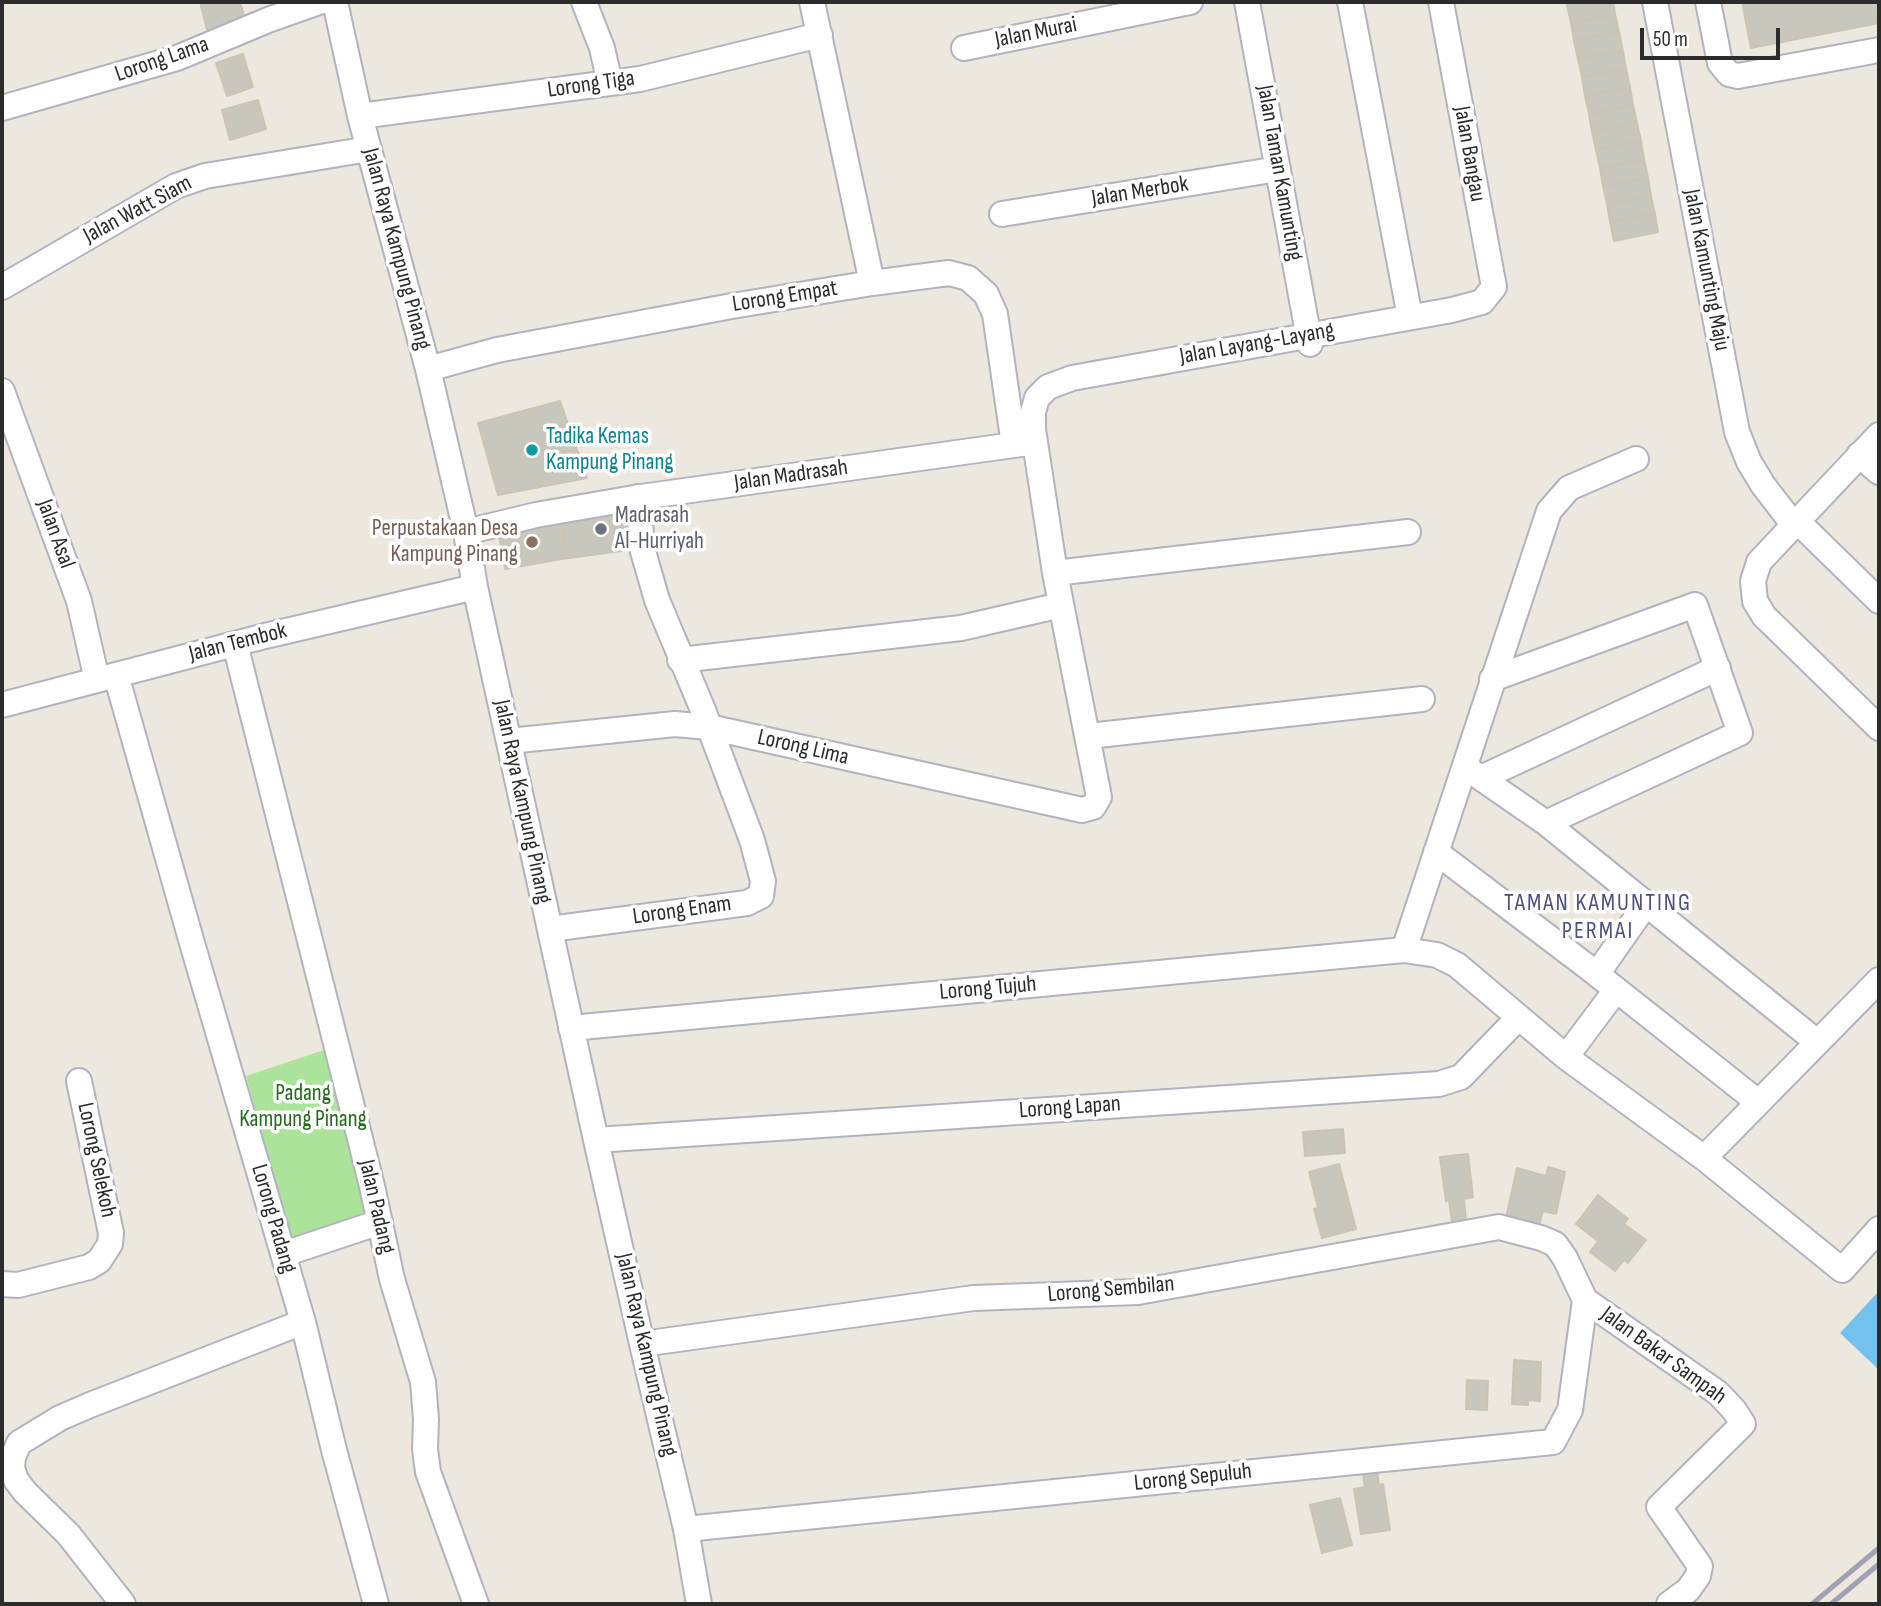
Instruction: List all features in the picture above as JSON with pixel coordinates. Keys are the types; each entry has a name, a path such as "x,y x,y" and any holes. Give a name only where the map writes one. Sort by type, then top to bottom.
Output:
{"street":[{"name":"Lorong Lama","path":"2,108 177,58 319,2"},
{"name":"Jalan Raya Kampung Pinang","path":"335,2 360,116 428,369 466,532 475,587 571,1028 686,1529 699,1604"},
{"path":"812,2 872,283"},
{"name":"Jalan Murai","path":"964,48 1190,2"},
{"name":"Jalan Taman Kamunting","path":"1247,2 1309,339"},
{"path":"1350,2 1410,317"},
{"name":"Jalan Bangau","path":"1441,2 1494,286 1482,302"},
{"name":"Jalan Kamunting Maju","path":"1655,2 1737,432 1762,485 1795,522 1879,601"},
{"path":"1708,2 1720,63 1730,74 1738,76 1879,50"},
{"path":"588,3 610,83"},
{"name":"Lorong Tiga","path":"360,116 640,79 820,36"},
{"name":"Jalan Watt Siam","path":"2,287 176,186 205,176 369,149"},
{"name":"Jalan Merbok","path":"1002,214 1278,169"},
{"name":"Lorong Empat","path":"428,369 497,350 732,306 949,273 968,278 986,294 995,314 1024,444"},
{"name":"Jalan Layang-Layang","path":"1024,444 1037,398 1048,387 1072,379 1309,339 1482,302"},
{"name":"Jalan Asal","path":"2,391 107,677"},
{"path":"1879,435 1759,562 1753,581 1755,601 1764,616 1879,729"},
{"path":"1024,444 1055,573 1089,736 1422,699"},
{"name":"Jalan Madrasah","path":"466,532 545,513 638,497 1024,444"},
{"path":"1859,455 1879,472"},
{"path":"1404,950 1436,852 1473,772 1492,679 1549,511 1569,488 1636,459"},
{"path":"638,497 642,548 657,600 709,727"},
{"path":"1055,573 1408,532"},
{"name":"Jalan Tembok","path":"2,705 235,644 475,587"},
{"path":"1492,679 1695,604 1740,733 1546,823"},
{"path":"680,660 961,628 1061,605"},
{"name":"Jalan Padang","path":"235,644 392,1279 423,1382 428,1472 476,1604"},
{"path":"1473,772 1718,668"},
{"name":"Lorong Padang","path":"107,677 192,943 284,1254 376,1604"},
{"name":"Lorong Lima","path":"509,741 675,724 709,727 1082,810 1093,807 1100,797 1089,736"},
{"name":"Lorong Enam","path":"550,929 747,903 761,896 763,881 752,840 709,727"},
{"path":"1473,772 1546,823 1816,1042"},
{"path":"1436,852 1597,974 1758,1102"},
{"path":"1597,974 1646,904"},
{"name":"Lorong Tujuh","path":"571,1028 1404,950 1437,955 1457,965 1566,1057 1704,1158 1842,1270 1879,1229"},
{"path":"1704,1158 1879,980"},
{"path":"1566,1057 1616,990"},
{"name":"Lorong Lapan","path":"596,1140 1439,1084 1461,1077 1518,1018"},
{"name":"Lorong Selekoh","path":"2,1284 18,1284 89,1267 99,1261 110,1244 111,1233 79,1081"},
{"path":"284,1254 380,1222"},
{"name":"Lorong Sembilan","path":"642,1344 974,1298 1138,1292 1499,1227 1555,1244 1586,1300"},
{"name":"Lorong Sepuluh","path":"686,1529 1553,1442 1570,1410 1586,1300"},
{"name":"Jalan Bakar Sampah","path":"1586,1300 1718,1393 1734,1409 1743,1424 1659,1507 1700,1566 1698,1576 1688,1590 1669,1604"},
{"path":"123,1604 68,1534 16,1480 12,1468 19,1443 60,1418 90,1405 303,1322"}],"green space":[{"name":"Padang Kampung Pinang","path":"336,1046 380,1222 294,1251 246,1076"}],"water":[{"path":"1879,1291 1879,1370 1840,1333"}],"building":[{"path":"200,2 240,2 246,22 208,33"},
{"path":"1613,2 1615,14 1571,23 1567,5"},
{"path":"1742,2 1879,2 1879,23 1751,48"},
{"path":"1615,14 1619,32 1574,41 1571,23"},
{"path":"1619,32 1623,51 1578,59 1574,41"},
{"path":"1623,51 1626,69 1582,77 1578,59"},
{"path":"243,54 253,87 227,96 216,63"},
{"path":"1626,69 1630,87 1585,96 1582,77"},
{"path":"1630,87 1633,105 1589,114 1585,96"},
{"path":"258,100 266,129 230,140 222,110"},
{"path":"1633,105 1637,123 1592,132 1589,114"},
{"path":"1637,123 1641,141 1596,150 1592,132"},
{"path":"1641,141 1644,159 1600,168 1596,150"},
{"path":"1644,159 1648,178 1603,186 1600,168"},
{"path":"1648,178 1651,196 1607,204 1603,186"},
{"path":"1651,196 1655,214 1610,222 1607,204"},
{"path":"1655,214 1658,232 1614,241 1610,222"},
{"name":"Tadika Kemas Kampung Pinang","path":"560,401 587,478 498,495 478,423"},
{"name":"Madrasah Al-Hurriyah","path":"634,498 642,548 562,559 564,510"},
{"name":"Perpustakaan Desa Kampung Pinang","path":"564,510 562,559 505,569 497,524"},
{"path":"1343,1129 1345,1153 1305,1156 1303,1132"},
{"path":"1468,1154 1473,1197 1464,1199 1466,1221 1452,1222 1440,1157"},
{"path":"1339,1164 1356,1229 1322,1238 1314,1209 1318,1208 1309,1172"},
{"path":"1548,1167 1565,1172 1556,1214 1543,1211 1539,1226 1506,1218 1517,1168 1546,1176"},
{"path":"1598,1195 1628,1219 1624,1224 1646,1240 1628,1263 1624,1260 1615,1271 1590,1252 1598,1241 1576,1224"},
{"path":"1514,1360 1541,1362 1540,1401 1528,1400 1528,1405 1512,1404"},
{"path":"1467,1380 1488,1381 1487,1410 1466,1409"},
{"path":"1377,1470 1379,1485 1383,1484 1390,1530 1361,1534 1354,1489 1365,1487 1363,1473"},
{"path":"1340,1498 1352,1545 1322,1553 1310,1505"}],"railway":[{"path":"1812,1604 1879,1548"},
{"path":"1831,1604 1879,1564"}],"place":[{"name":"Tadika Kemas Kampung Pinang","path":"532,450"},
{"name":"Madrasah Al-Hurriyah","path":"601,529"},
{"name":"Perpustakaan Desa Kampung Pinang","path":"532,542"}],"district":[{"name":"TAMAN KAMUNTING PERMAI","path":"1598,918"}]}
